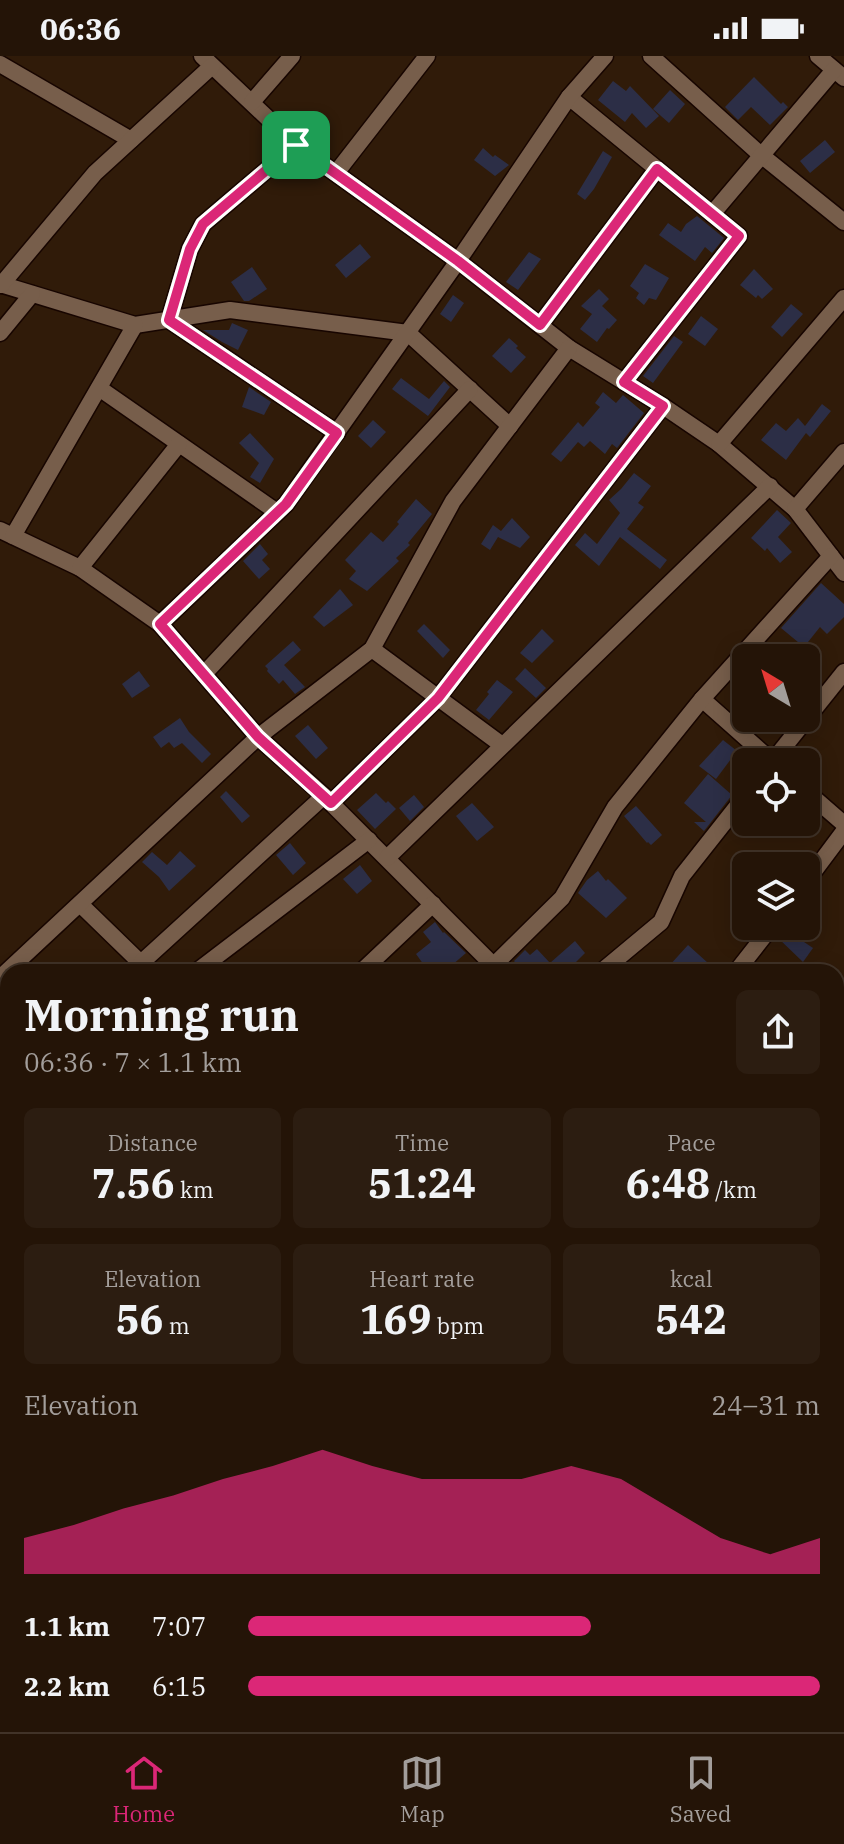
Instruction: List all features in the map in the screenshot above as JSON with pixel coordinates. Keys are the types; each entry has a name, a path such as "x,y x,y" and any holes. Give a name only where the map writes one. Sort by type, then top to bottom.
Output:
{"street":[{"path":"252,102 292,56"},
{"path":"336,173 427,56"},
{"path":"160,624 286,504 408,333 569,97 605,56"},
{"path":"651,56 761,155 844,222"},
{"path":"712,214 761,155 839,74 820,57"},
{"path":"510,426 408,333 230,310 135,325 0,284 95,173 207,61 296,145 458,261 569,348 719,444 795,509 844,573"},
{"path":"0,64 131,140"},
{"path":"569,97 739,236 624,382"},
{"path":"169,320 190,249 203,224 296,145"},
{"path":"540,325 657,169"},
{"path":"0,333 32,294"},
{"path":"719,444 844,298"},
{"path":"169,320 337,433"},
{"path":"135,325 7,533 80,568 160,624 258,737 369,840 488,964"},
{"path":"15,964 258,737 372,649 453,501 569,348"},
{"path":"99,388 277,512"},
{"path":"204,674 470,389"},
{"path":"150,964 438,698 663,406"},
{"path":"80,568 179,444"},
{"path":"795,509 844,452"},
{"path":"387,858 770,486"},
{"path":"499,964 562,898 615,807 702,699 831,556"},
{"path":"372,649 502,745"},
{"path":"784,748 844,672"},
{"path":"702,699 757,748"},
{"path":"820,803 844,824"},
{"path":"611,964 661,922 682,876 732,813"},
{"path":"820,863 844,831"},
{"path":"206,964 369,840"},
{"path":"80,904 142,964"},
{"path":"369,964 433,904"},
{"path":"742,964 761,940"}],"building":[{"path":"754,77 788,107 770,125 751,107 738,120 725,107"},
{"path":"613,81 626,91 630,86 659,116 646,128 632,113 625,122 598,100"},
{"path":"670,90 685,104 669,123 653,109"},
{"path":"825,140 835,152 810,173 800,161"},
{"path":"483,148 509,165 495,176 474,160"},
{"path":"603,151 612,157 585,200 577,194"},
{"path":"697,216 724,238 712,253 705,247 695,261 659,235 668,223 681,232"},
{"path":"360,244 371,257 346,278 335,265"},
{"path":"529,252 541,259 518,290 506,282"},
{"path":"645,264 669,278 656,300 649,298 644,305 636,298 639,293 630,286"},
{"path":"252,267 267,289 244,301 231,282"},
{"path":"754,269 773,289 762,299 740,285"},
{"path":"599,289 609,299 602,306 617,320 597,342 580,329 592,314 581,306"},
{"path":"453,295 464,303 451,322 440,314"},
{"path":"791,304 803,314 782,337 771,327"},
{"path":"701,316 718,329 705,346 688,334"},
{"path":"232,323 248,330 238,350 203,330 229,330"},
{"path":"674,336 683,342 653,383 643,376"},
{"path":"509,338 526,357 511,373 492,356"},
{"path":"401,378 429,399 444,381 450,387 428,416 392,389"},
{"path":"249,387 271,402 264,415 242,407"},
{"path":"603,392 616,403 623,395 644,413 617,448 612,444 605,454 590,441 584,447 578,442 561,462 551,454 578,422 583,427 600,407 595,403"},
{"path":"822,404 831,411 810,437 806,433 786,460 761,440 776,423 786,431 798,418 805,426"},
{"path":"373,420 386,432 371,448 358,436"},
{"path":"250,433 274,459 260,483 250,477 259,463 239,443"},
{"path":"634,473 651,486 638,503 644,507 627,529 667,560 660,569 620,537 599,566 575,545 585,533 597,544 620,513 609,500"},
{"path":"416,499 432,514 408,543 410,545 396,558 399,561 367,591 349,579 356,571 345,560 371,532 383,542"},
{"path":"777,510 791,523 778,537 792,552 780,563 767,548 765,551 751,538"},
{"path":"512,518 530,537 520,548 498,537 490,550 481,544 493,525 501,531"},
{"path":"260,544 268,554 262,560 270,569 259,579 243,561"},
{"path":"821,583 844,604 844,617 827,634 820,627 806,644 800,644 781,628"},
{"path":"340,589 353,605 324,627 313,617"},
{"path":"424,624 450,650 443,658 417,631"},
{"path":"542,629 554,641 532,663 520,653"},
{"path":"293,641 301,650 284,665 305,687 295,694 283,680 279,684 265,666"},
{"path":"525,668 546,688 536,698 515,679"},
{"path":"139,671 150,686 132,698 122,684"},
{"path":"497,680 513,692 489,720 476,710"},
{"path":"180,718 211,754 202,763 182,743 174,748 169,742 161,748 153,737"},
{"path":"308,725 328,748 316,759 295,736"},
{"path":"723,740 733,748 732,758 716,779 699,766"},
{"path":"708,774 732,795 704,831 694,822 706,822 684,803"},
{"path":"226,791 250,816 242,823 220,797"},
{"path":"376,793 396,809 375,829 357,810"},
{"path":"414,795 424,807 410,821 399,808"},
{"path":"472,803 494,827 477,841 456,816"},
{"path":"636,806 662,835 651,845 624,816"},
{"path":"290,843 306,863 293,875 276,855"},
{"path":"180,851 196,866 169,891 142,862 152,852 167,865"},
{"path":"360,865 372,881 357,894 343,879"},
{"path":"598,871 627,898 606,918 578,893"},
{"path":"435,922 466,953 453,964 423,964 416,954 431,942 423,932"},
{"path":"780,940 801,940 813,948 803,962"},
{"path":"575,941 585,953 574,964 516,964 514,961 525,950 530,955 537,949 550,963"},
{"path":"688,945 709,964 671,964"}],"route":[{"path":"296,145 458,261 540,325 657,169 739,236 624,382 663,406 438,698 331,803 258,737 160,624 286,504 337,433 169,320 190,249 203,224 296,145"}]}
